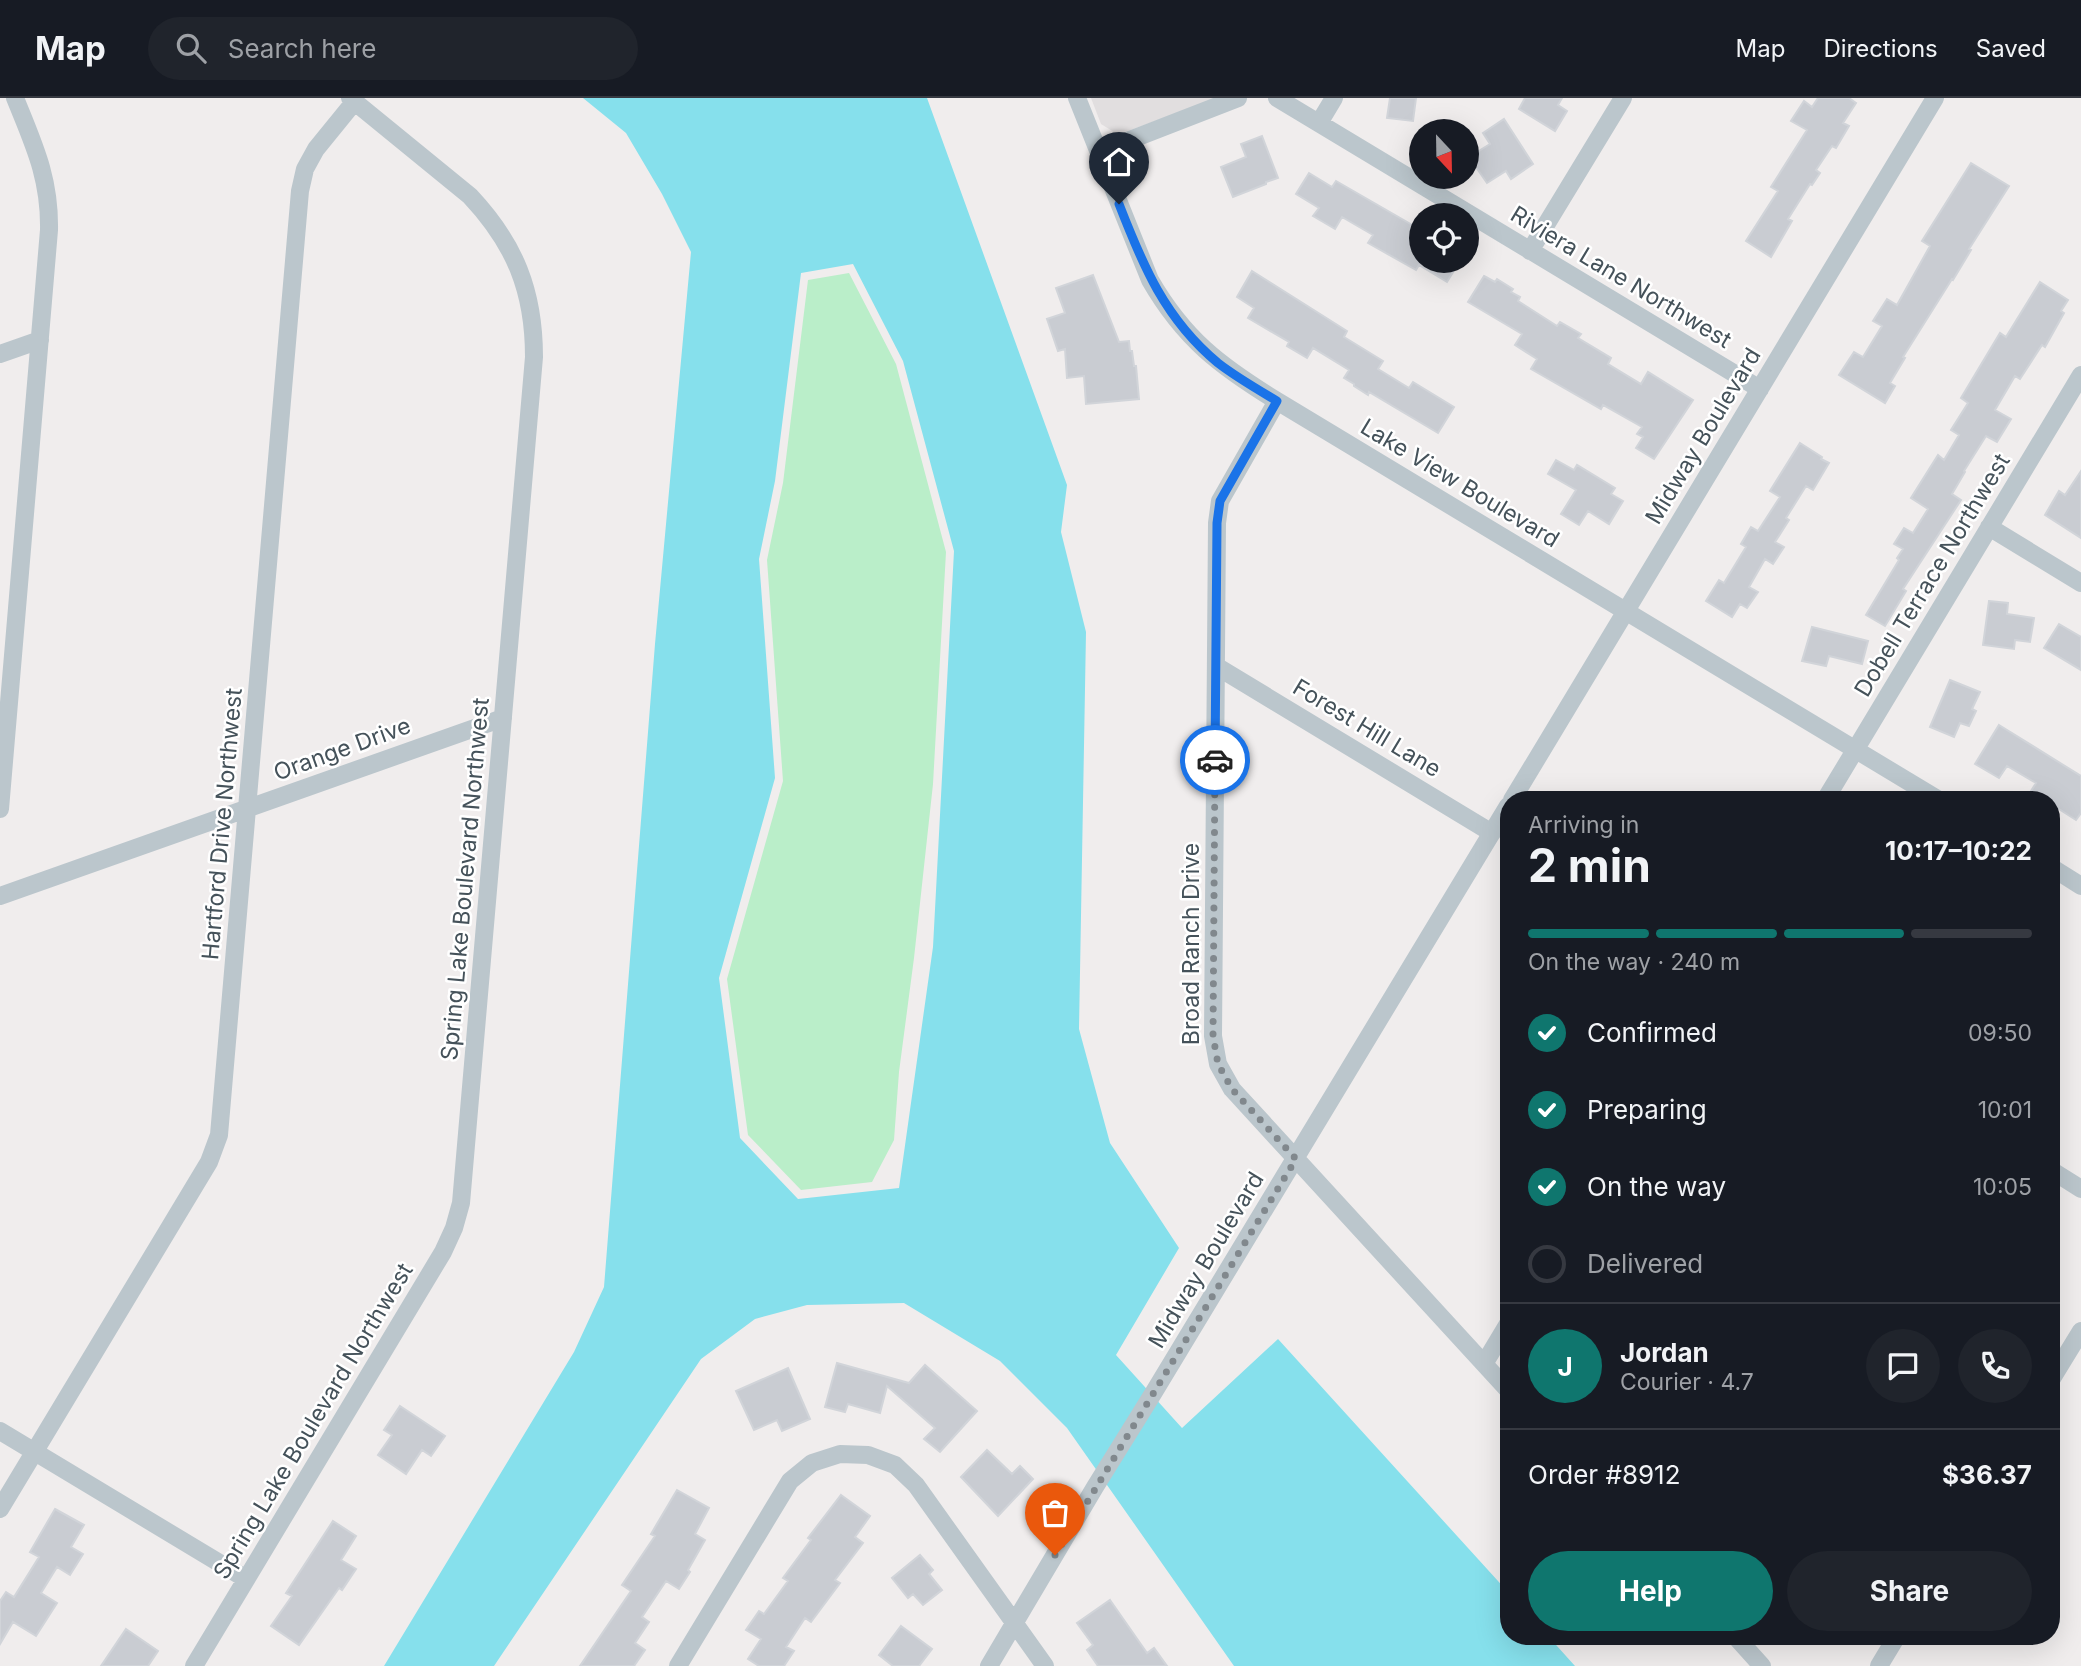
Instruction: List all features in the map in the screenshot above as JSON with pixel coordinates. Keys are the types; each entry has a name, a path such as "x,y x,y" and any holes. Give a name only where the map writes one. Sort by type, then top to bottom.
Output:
{"street":[{"path":"0,808 8,623 40,340 50,207 41,163 15,98"},
{"name":"Lake View Boulevard","path":"1077,98 1139,255 1164,303 1198,345 1219,363 1277,401 1924,791"},
{"path":"1099,152 1238,98"},
{"name":"Riviera Lane Northwest","path":"1277,98 1760,389"},
{"path":"1319,123 1334,98"},
{"path":"1530,251 1623,98"},
{"name":"Midway Boulevard","path":"1517,791 1936,98"},
{"name":"Spring Lake Boulevard Northwest","path":"194,1666 443,1252 461,1203 534,357 532,312 527,290 510,249 485,212 470,196 353,100"},
{"name":"Hartford Drive Northwest","path":"0,1509 209,1162 219,1135 300,191 305,169 316,149 353,100"},
{"path":"0,355 40,340"},
{"name":"Dobell Terrace Northwest","path":"1830,791 2081,375"},
{"name":"Broad Ranch Drive","path":"1277,401 1220,501 1217,523 1213,1036 1218,1064 1232,1089 1500,1381"},
{"path":"1989,527 2081,583"},
{"name":"Forest Hill Lane","path":"1216,666 1493,833"},
{"name":"Orange Drive","path":"0,896 503,718"},
{"name":"Midway Boulevard","path":"989,1666 1500,820"},
{"path":"2060,873 2081,886"},
{"path":"2060,1176 2081,1189"},
{"path":"2060,1365 2081,1331"},
{"path":"1484,1364 1500,1337"},
{"path":"0,1431 246,1579"},
{"path":"678,1666 790,1480 813,1463 840,1454 868,1455 895,1465 916,1485 1045,1666"},
{"path":"1743,1645 1762,1666"},
{"path":"1879,1666 1891,1645"}],"shaded area":[{"path":"1091,98 1217,98 1128,131 1114,132 1101,124"}],"green space":[{"path":"849,273 896,364 946,552 933,784 899,1072 894,1140 872,1182 801,1190 748,1135 727,979 783,781 767,560 783,483 808,280"}],"water":[{"path":"583,98 927,98 1067,485 1061,532 1086,632 1079,1029 1110,1143 1179,1248 1116,1355 1182,1428 1278,1339 1500,1583 1500,1645 1556,1645 1575,1666 1234,1666 1067,1428 1000,1361 904,1303 807,1305 755,1319 701,1359 494,1666 384,1666 574,1352 604,1287 655,644 691,252 662,194 626,133","holes":["853,264 903,361 954,551 933,947 899,1188 798,1199 740,1138 719,978 775,778 759,559 775,481 801,273"]}],"building":[{"path":"1390,98 1416,98 1413,119 1387,118"},
{"path":"1525,98 1562,98 1558,105 1567,111 1555,131 1519,109"},
{"path":"1818,98 1849,98 1856,103 1843,123 1849,126 1836,148 1832,146 1816,170 1820,173 1788,219 1792,221 1771,257 1746,241 1778,191 1771,187 1807,130 1791,121 1804,101 1812,107"},
{"path":"1504,119 1533,164 1511,179 1506,171 1487,183 1479,171 1479,151 1490,144 1483,133"},
{"path":"1262,136 1278,178 1233,197 1221,167 1246,157 1241,144"},
{"path":"1971,163 2009,186 1903,357 1905,358 1890,383 1895,386 1885,403 1839,375 1854,352 1863,357 1882,326 1873,321 1887,299 1897,305 1930,246 1922,241"},
{"path":"1309,173 1332,187 1336,181 1409,223 1409,266 1368,243 1373,235 1342,217 1335,229 1313,216 1319,208 1296,194"},
{"path":"1252,271 1347,331 1344,337 1383,361 1378,369 1409,388 1413,382 1454,407 1438,433 1354,386 1344,378 1349,370 1313,348 1307,358 1287,346 1289,342 1248,318 1254,308 1237,297"},
{"path":"1432,273 1453,273 1447,282"},
{"path":"1093,275 1119,342 1129,341 1136,366 1139,399 1086,404 1084,376 1067,378 1065,349 1058,351 1047,319 1065,313 1056,288"},
{"path":"1484,276 1495,282 1497,279 1513,289 1511,292 1520,297 1518,301 1557,326 1560,322 1581,334 1578,338 1611,358 1608,364 1641,384 1648,372 1693,400 1654,459 1636,448 1643,437 1637,434 1642,427 1603,405 1601,409 1531,369 1537,359 1515,345 1522,334 1468,302"},
{"path":"2040,282 2068,300 2061,311 2064,313 2045,347 2042,345 2020,379 2015,376 1995,410 2011,419 1997,442 1986,436 1964,471 1952,494 1961,500 1903,589 1906,591 1885,626 1866,615 1899,560 1897,558 1903,549 1894,544 1904,528 1913,533 1928,509 1911,498 1938,455 1944,460 1959,435 1951,430 1968,403 1961,398 2000,333 2006,337"},
{"path":"1800,443 1829,463 1813,490 1806,486 1786,518 1789,520 1775,542 1784,547 1773,564 1765,559 1749,587 1758,592 1747,608 1740,604 1732,617 1706,601 1719,580 1724,583 1746,547 1741,544 1751,527 1758,531 1780,497 1770,491"},
{"path":"1556,460 1574,470 1577,465 1615,488 1611,494 1623,501 1609,524 1588,511 1579,525 1561,514 1576,490 1548,474"},
{"path":"2081,471 2081,538 2045,515 2059,491 2065,495"},
{"path":"1989,601 2008,603 2007,614 2034,618 2030,642 2015,640 2014,649 1983,645"},
{"path":"2059,624 2081,637 2081,670 2044,648"},
{"path":"1812,627 1868,641 1862,664 1829,656 1826,666 1802,661"},
{"path":"1950,680 1980,692 1972,709 1976,711 1969,726 1960,723 1954,737 1930,727"},
{"path":"1999,725 2081,776 2081,813 2076,820 2060,810 2060,791 2031,791 2036,783 2007,766 1999,778 1975,764"},
{"path":"837,1363 909,1383 925,1365 977,1411 940,1452 924,1439 935,1428 887,1386 880,1413 848,1404 845,1412 825,1407"},
{"path":"788,1368 810,1419 782,1431 777,1420 754,1430 736,1391"},
{"path":"400,1406 445,1436 431,1456 422,1450 406,1474 378,1455 392,1435 384,1430"},
{"path":"987,1450 1012,1474 1020,1466 1033,1479 998,1516 961,1477"},
{"path":"677,1490 709,1508 695,1534 705,1540 688,1570 690,1572 679,1589 666,1581 642,1617 649,1622 635,1643 645,1650 634,1666 580,1666 631,1591 622,1585 655,1536 651,1534"},
{"path":"841,1495 870,1516 855,1537 863,1543 835,1580 840,1583 811,1622 805,1618 786,1647 794,1651 784,1666 759,1666 748,1659 761,1639 746,1630 759,1611 764,1614 788,1581 783,1578 811,1540 808,1538"},
{"path":"55,1509 84,1525 71,1547 83,1554 70,1575 57,1567 41,1593 57,1603 36,1636 13,1622 0,1644 0,1601 6,1592 14,1597 39,1557 30,1552"},
{"path":"333,1521 356,1536 341,1560 356,1569 342,1590 339,1588 299,1645 271,1626 292,1596 286,1593"},
{"path":"920,1555 933,1570 929,1574 942,1590 923,1605 913,1594 908,1598 892,1578"},
{"path":"1110,1600 1147,1653 1154,1648 1167,1666 1098,1666 1087,1650 1093,1645 1077,1623"},
{"path":"901,1626 932,1649 919,1666 893,1666 879,1655"},
{"path":"126,1629 158,1651 148,1666 101,1666"}],"way so far":[{"path":"1055,1555 1296,1159 1232,1089 1218,1064 1213,1036 1215,760"}],"route":[{"path":"1119,204 1150,280 1180,325 1219,363 1277,401 1220,501 1217,523 1215,760"}]}
